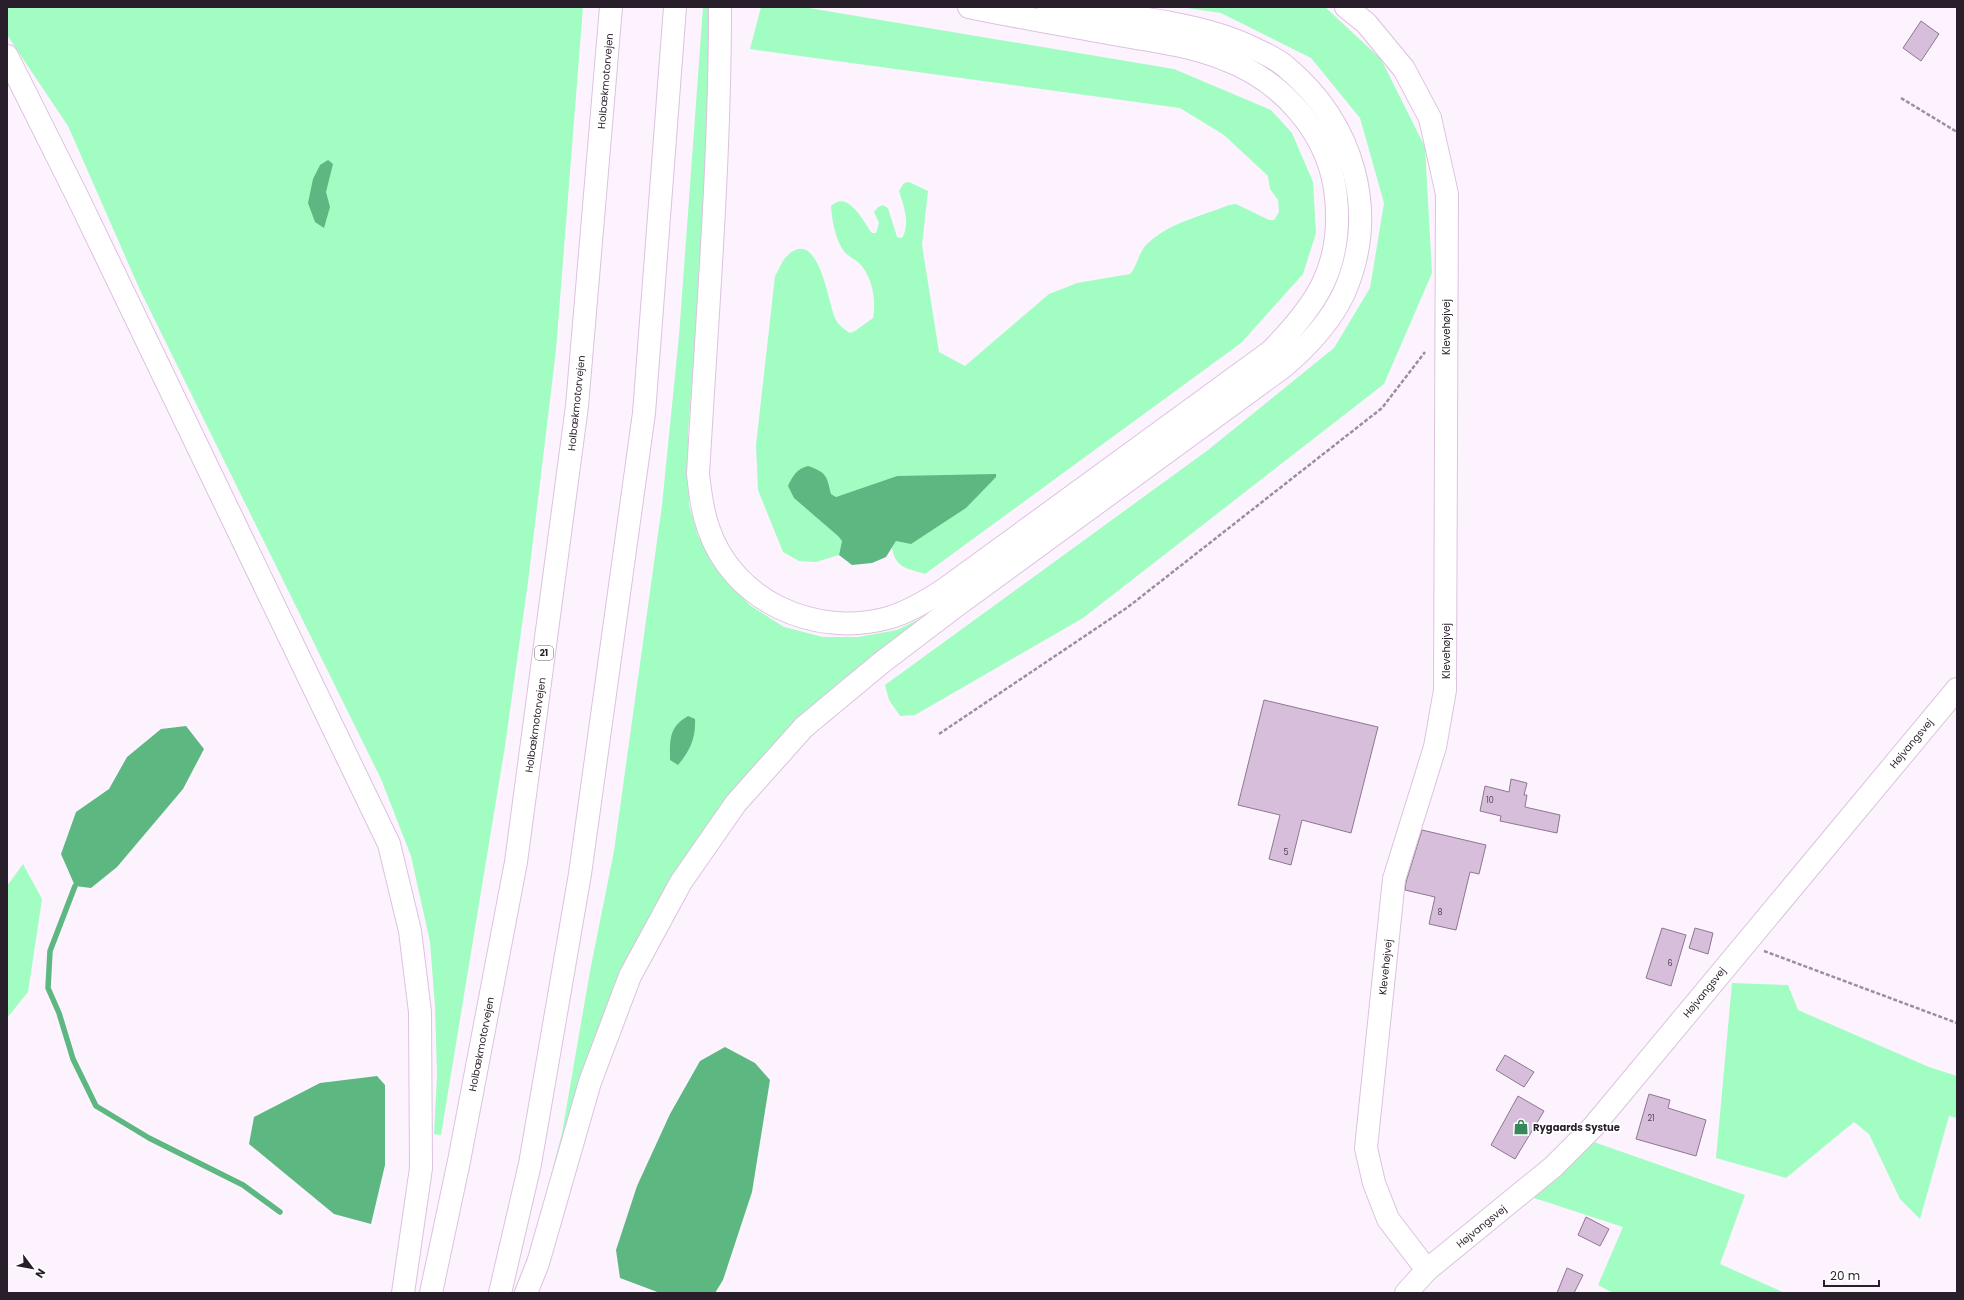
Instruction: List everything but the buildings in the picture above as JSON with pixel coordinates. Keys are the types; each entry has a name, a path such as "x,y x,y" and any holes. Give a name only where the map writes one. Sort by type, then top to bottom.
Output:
{"main road":[{"name":"Holbækmotorvejen","path":"431,1293 459,1161 518,846 577,406 611,7"},
{"path":"500,1293 530,1164 580,874 644,412 675,7"},
{"path":"720,7 720,52 713,208 698,474 702,502 708,528 718,549 730,569 746,586 783,610 806,618 830,623 861,623 888,618 920,606 1270,352 1308,311 1323,286 1333,260 1337,237 1338,209 1335,181 1326,156 1314,132 1299,111 1271,84 1237,64 1185,47 969,7"},
{"path":"526,1293 538,1263 590,1082 630,976 681,882 736,803 804,727 881,664 956,606 1283,367 1306,347 1326,324 1344,293 1353,266 1359,237 1359,207 1356,176 1347,148 1334,120 1316,96 1285,65 1254,48 1191,28 1048,7"},
{"name":"Klevehøjvej","path":"1346,7 1366,24 1404,69 1430,118 1447,194 1445,690 1435,747 1394,879 1366,1148 1374,1183 1388,1219 1426,1270"},
{"path":"7,56 78,198 389,844 410,931 420,1012 421,1168 402,1293"},
{"name":"Højvangsvej","path":"1426,1270 1553,1167 1585,1135 1957,689"},
{"path":"1406,1293 1426,1270"}],"path":[{"path":"1901,98 1957,132"},
{"path":"939,734 1128,607 1382,408 1427,350 1446,344"},
{"path":"1744,943 1957,1022"}],"shaded area":[{"path":"7,7 583,7 556,350 528,582 505,746 441,1135 434,1134 437,1075 435,1007 430,942 411,856 381,779 140,290 68,126 7,35"},
{"path":"703,7 711,7 705,211 688,433 689,505 698,536 723,578 751,606 784,627 823,637 858,637 897,630 928,615 838,683 801,718 678,868 555,1177 551,1175 562,1133 590,971 614,851 662,505 679,336"},
{"path":"761,7 803,7 1174,69 1271,110 1292,133 1313,182 1316,233 1303,274 1241,343 925,574 908,569 899,564 892,548 896,541 897,476 836,497 831,494 828,478 838,536 842,541 839,555 816,562 799,561 783,552 758,490 756,445 775,276 786,257 799,249 807,251 815,259 825,284 835,318 839,325 850,333 873,318 874,297 871,283 860,264 847,254 840,245 834,229 831,206 837,202 843,201 849,204 860,215 872,233 876,233 879,223 874,212 878,207 883,205 888,208 897,237 902,238 905,232 906,220 899,191 904,183 909,182 928,191 922,245 939,352 965,366 1049,294 1077,283 1130,274 1144,247 1156,237 1175,225 1229,205 1236,204 1269,220 1274,220 1279,212 1278,200 1270,189 1268,176 1224,135 1180,108 750,49"},
{"path":"1180,7 1325,7 1381,59 1425,147 1432,273 1384,384 1083,618 915,715 900,716 889,700 885,685 1208,450 1334,348 1370,288 1384,203 1360,118 1311,58 1221,13"},
{"path":"328,160 333,164 326,192 330,207 324,228 315,222 308,203 313,179 320,165"},
{"path":"808,466 819,470 825,476 831,494 836,497 897,476 996,474 996,477 966,508 911,544 896,541 886,557 872,563 852,565 839,555 842,541 838,536 794,498 788,486 796,473"},
{"path":"688,716 695,719 693,738 686,755 678,765 670,760 672,734 677,725"},
{"path":"186,726 204,749 183,789 117,867 91,888 75,886 61,854 76,812 109,789 127,757 161,729"},
{"path":"23,864 42,899 28,992 7,1018 7,886"},
{"path":"1732,983 1788,985 1798,1010 1929,1067 1957,1076 1957,1118 1949,1116 1920,1219 1900,1199 1869,1134 1854,1122 1786,1178 1716,1158"},
{"path":"725,1047 755,1063 770,1080 752,1192 723,1280 715,1293 660,1293 620,1278 616,1250 637,1186 670,1114 700,1061"},
{"path":"377,1076 385,1085 385,1165 371,1224 334,1214 249,1144 254,1117 320,1083"},
{"path":"1591,1141 1745,1195 1720,1264 1785,1293 1613,1293 1598,1285 1623,1227 1528,1196"}],"waterway":[{"path":"75,886 50,951 48,988 59,1013 73,1059 96,1106 149,1138 243,1185 280,1212"}],"place":[{"name":"Rygaards Systue","path":"1521,1127"}]}
